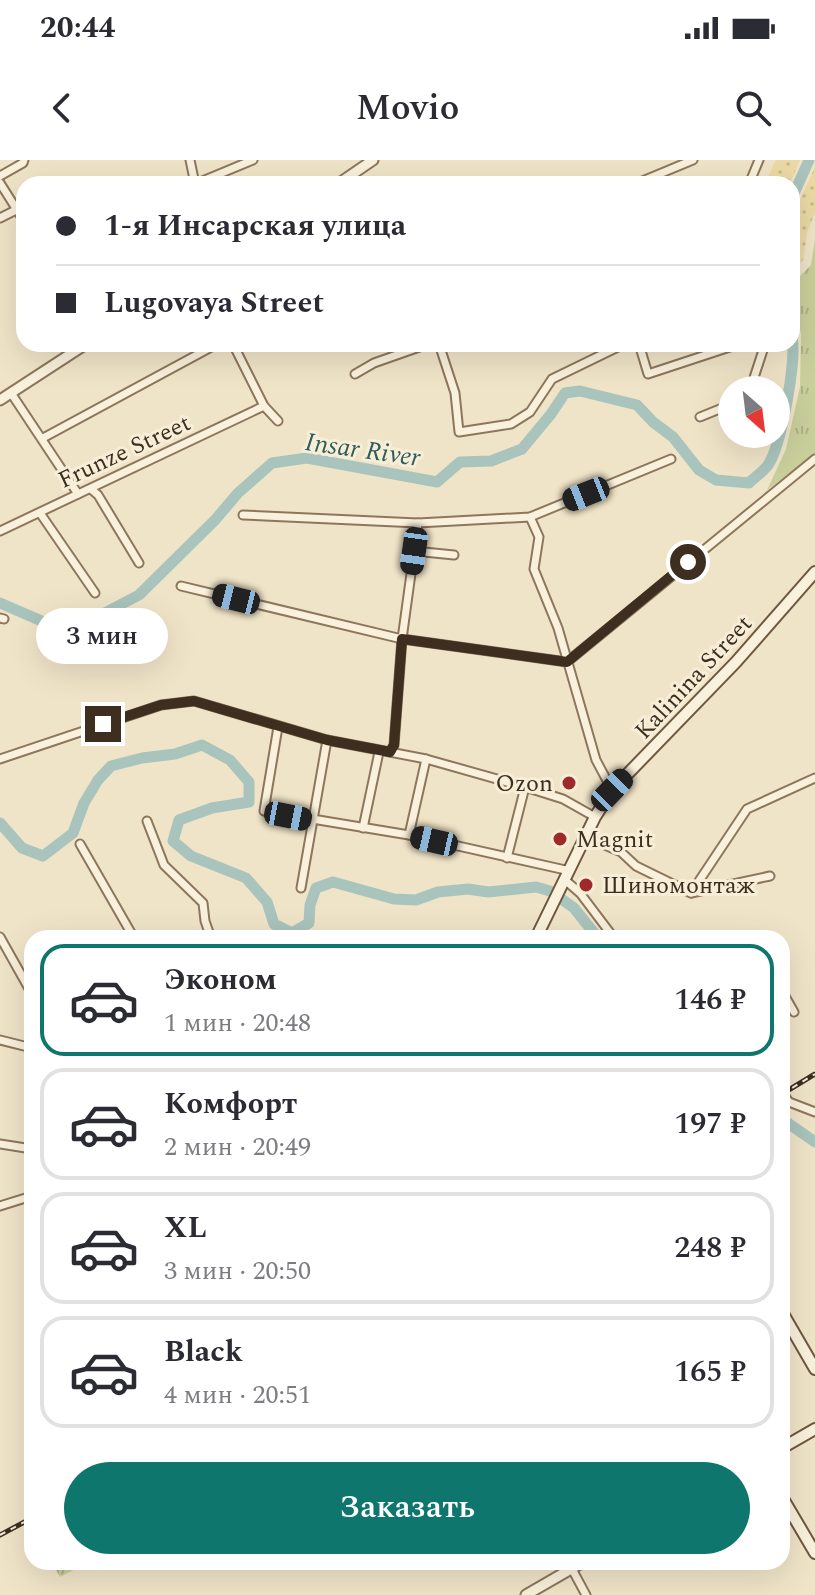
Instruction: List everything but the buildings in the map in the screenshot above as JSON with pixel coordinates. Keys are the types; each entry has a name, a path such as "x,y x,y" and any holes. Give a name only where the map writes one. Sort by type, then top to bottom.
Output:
{"main road":[{"name":"Kalinina Street","path":"540,930 595,817 612,790 736,662 815,572"},
{"path":"790,1326 815,1369"},
{"path":"790,1443 815,1429"},
{"path":"790,1511 815,1553"}],"street":[{"path":"0,176 24,160"},
{"path":"214,176 253,160"},
{"path":"350,176 373,160"},
{"path":"654,176 693,160"},
{"path":"0,183 16,210 0,218"},
{"path":"0,400 74,352"},
{"path":"43,438 202,352"},
{"path":"237,352 264,406 278,421"},
{"path":"355,374 374,363 405,352"},
{"path":"442,352 455,393 459,432 511,424 530,412 552,379 608,352"},
{"path":"641,352 648,374 715,352"},
{"path":"755,376 762,352"},
{"path":"11,393 78,494"},
{"name":"Frunze Street","path":"0,531 264,406"},
{"path":"700,417 718,410"},
{"path":"243,515 418,523 530,517 671,459"},
{"path":"181,586 402,639 567,662 815,459"},
{"path":"91,489 98,495 139,563"},
{"path":"40,513 95,593"},
{"path":"530,517 539,537 534,569 558,628 596,760 612,790"},
{"path":"390,752 394,745 402,639 418,523"},
{"path":"414,551 454,555"},
{"path":"0,759 161,705 194,701 327,740 426,759 525,787 563,799 595,817"},
{"path":"278,727 264,811 409,835 507,858 565,879 580,893 608,930"},
{"path":"301,888 327,740"},
{"path":"363,828 379,752"},
{"path":"409,835 426,759"},
{"path":"691,893 747,809 815,778"},
{"path":"507,858 525,787"},
{"path":"147,821 164,865 203,903 208,930"},
{"path":"586,837 621,852 636,866 691,893 770,876"},
{"path":"80,844 129,930"},
{"path":"0,937 24,980"},
{"path":"790,1005 794,1012"},
{"path":"0,1040 24,1046"},
{"path":"790,1102 815,1112"},
{"path":"0,1144 24,1148"},
{"path":"0,1206 24,1198"},
{"path":"526,1595 570,1570"},
{"path":"573,1570 586,1595"}],"green space":[{"path":"815,239 815,454 767,490 786,448 790,448 790,431 800,387 800,276 811,265"},
{"path":"56,1570 74,1570 60,1577"}],"sand":[{"path":"776,160 800,160 793,176 769,176"},
{"path":"815,167 815,212 800,263 800,200"}],"waterway":[{"name":"Insar River","path":"800,180 809,160"},
{"name":"Insar River","path":"0,603 51,625 95,618 139,595 238,493 272,463 307,458 437,482 460,462 491,461 522,449 565,393 580,391 637,405 673,437 699,470 716,480 749,483 768,465 778,441 790,383 793,352"},
{"path":"0,823 22,848 43,856 73,833 84,803 111,766 175,754 202,745 230,760 249,782 249,802 212,808 179,820 173,841 191,856 246,878 267,902 274,924 286,930"},
{"path":"297,930 309,923 310,905 316,888 333,882 394,899 416,900 438,892 468,889 488,892 536,887 550,891 574,908 592,930"},
{"path":"790,1125 815,1142"}],"railway":[{"path":"790,1089 815,1074"},
{"path":"0,1535 24,1522"}],"place":[{"name":"Ozon","path":"569,783"},
{"name":"Magnit","path":"560,839"},
{"name":"Шиномонтаж","path":"586,885"}],"route":[{"path":"103,724 161,705 194,701 327,740 390,752 394,745 402,639 567,662 688,562"}]}
